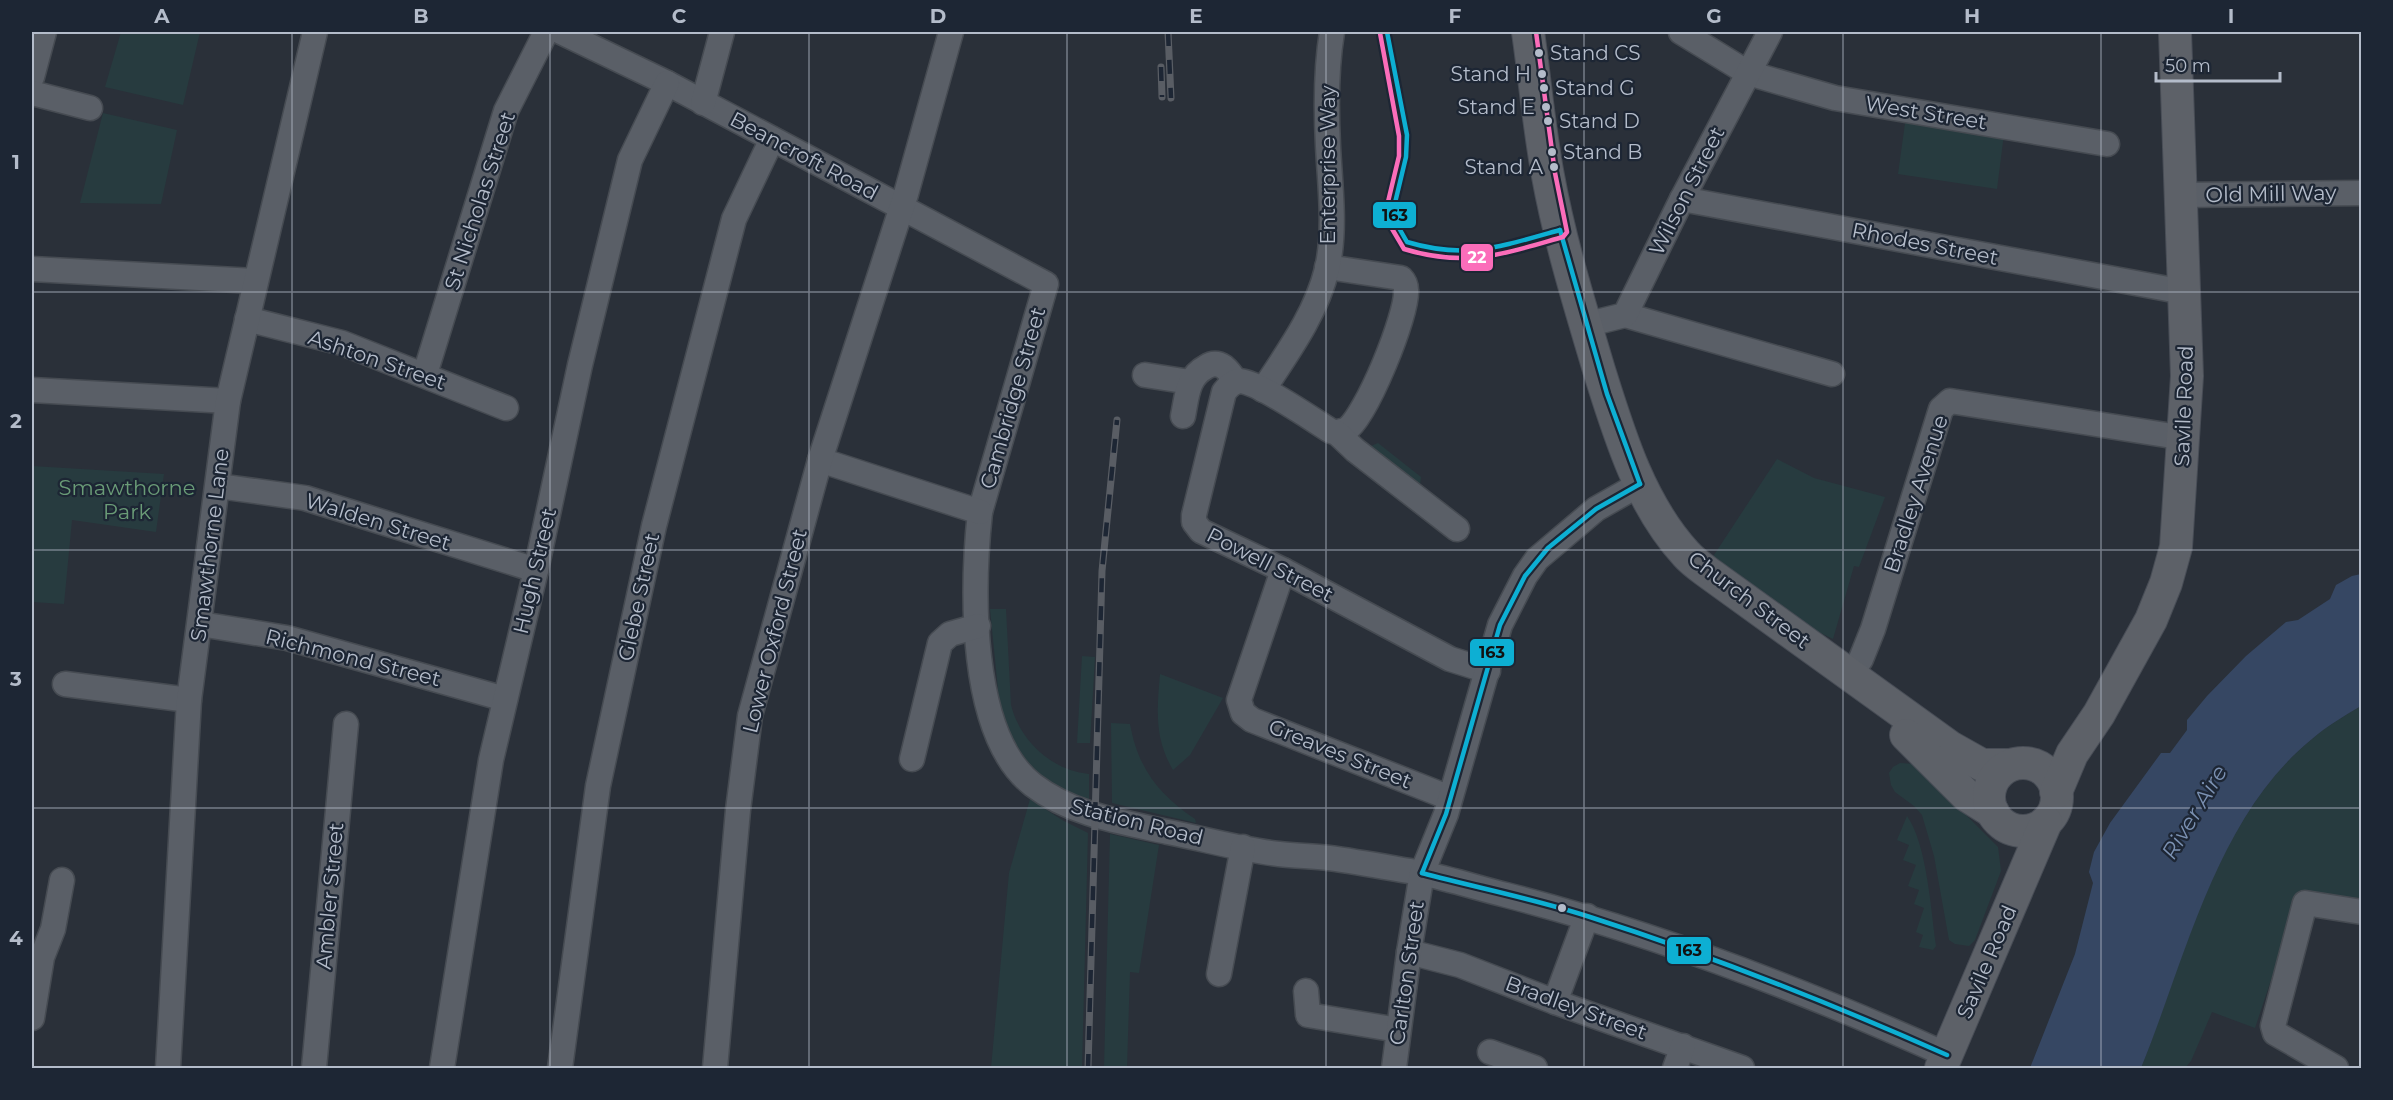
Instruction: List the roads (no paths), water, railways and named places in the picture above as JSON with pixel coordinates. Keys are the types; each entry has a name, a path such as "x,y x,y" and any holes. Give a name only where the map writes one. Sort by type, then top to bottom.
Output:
{"main road":[{"name":"Church Street","path":"1528,32 1548,174 1560,230 1586,325 1607,394 1640,484 1670,536 1688,556 1950,747 1982,765 2020,764"},
{"name":"Savile Road","path":"2056,792 2072,754 2100,714 2151,620 2166,583 2176,547 2185,438 2187,376 2175,32"},
{"name":"Church Street","path":"1850,675 1966,795 2001,820"},
{"path":"2027,869 1989,801 1990,790 2001,771 2020,764 2072,754"},
{"path":"2001,820 2028,830 2046,822 2056,803 2056,792 2047,773 2039,767 2020,764"},
{"name":"Savile Road","path":"1944,1062 2046,822"}],"street":[{"path":"32,77 44,32"},
{"name":"Smawthorne Lane","path":"168,1068 189,700 228,401 315,32"},
{"name":"St Nicholas Street","path":"425,374 506,111 546,32"},
{"name":"Beancroft Road","path":"561,32 587,37 703,103 1046,284"},
{"path":"703,103 722,32"},
{"name":"Lower Oxford Street","path":"715,1068 738,810 750,716 820,460 901,208 950,32"},
{"name":"Enterprise Way","path":"1263,390 1304,326 1319,295 1327,267 1332,220 1328,144 1328,70 1332,32"},
{"name":"West Street","path":"1680,32 1748,73 1835,98 2107,144"},
{"name":"Wilson Street","path":"1626,315 1682,199 1770,32"},
{"name":"Hugh Street","path":"441,1068 491,760 536,570 580,365 630,160 667,83"},
{"path":"32,93 90,108"},
{"name":"Glebe Street","path":"560,1068 598,786 654,526 734,219 772,139"},
{"name":"Old Mill Way","path":"2181,195 2361,193"},
{"name":"Rhodes Street","path":"1682,199 2168,288"},
{"path":"1327,267 1401,278 1405,283 1407,293 1392,342 1371,396 1346,430 1337,433"},
{"path":"32,269 255,281"},
{"name":"Cambridge Street","path":"980,512 1046,284"},
{"path":"1586,325 1626,315 1832,374"},
{"name":"Ashton Street","path":"247,319 342,343 506,408"},
{"path":"1184,416 1190,382 1198,371 1210,364 1224,367 1239,381 1263,390 1337,433 1355,450 1457,529"},
{"path":"1145,375 1190,382"},
{"name":"Powell Street","path":"1239,381 1230,384 1224,392 1194,522 1201,531 1283,570 1450,659 1488,671"},
{"path":"32,390 228,401"},
{"name":"Bradley Avenue","path":"1850,675 1861,659 1873,629 1941,409 1950,401 2185,438"},
{"path":"820,460 980,512"},
{"name":"Carlton Street","path":"1394,1068 1422,873 1450,798 1500,625 1525,576 1537,559 1596,509 1640,484"},
{"name":"Walden Street","path":"218,486 305,498 536,570"},
{"name":"Station Road","path":"980,512 976,547 978,626 981,673 991,723 1009,759 1032,785 1059,802 1082,812 1276,854 1327,858 1422,873 1587,916 1689,950 1839,1007 1944,1062"},
{"name":"Greaves Street","path":"1283,570 1239,700 1243,713 1252,720 1450,798"},
{"name":"Richmond Street","path":"200,624 287,638 505,699"},
{"path":"912,759 940,643 951,634 978,626"},
{"path":"65,684 189,700"},
{"name":"Ambler Street","path":"314,1068 346,724"},
{"path":"1219,974 1244,847"},
{"path":"32,1018 42,957 53,928 62,880"},
{"path":"2336,1068 2275,1033 2274,1026 2305,903 2361,912"},
{"path":"1555,1002 1587,916"},
{"name":"Bradley Street","path":"1409,952 1460,965 1555,1002 1679,1057 1742,1068"},
{"path":"1306,991 1308,1015 1398,1030"},
{"path":"1490,1052 1535,1068"}],"water":[{"name":"River Aire","path":"2361,574 2361,706 2312,739 2279,771 2251,808 2207,891 2141,1068 2030,1068 2075,954 2093,883 2089,872 2094,852 2110,823 2161,753 2170,753 2187,730 2187,720 2246,656 2286,622 2298,620 2330,599 2336,585"}],"railway":[{"path":"1168,32 1171,98"},
{"path":"1161,67 1162,97"},
{"path":"1088,1068 1102,571 1117,420"}],"place":[{"name":"Stand CS","path":"1539,53"},
{"name":"Stand H","path":"1542,74"},
{"name":"Stand G","path":"1544,88"},
{"name":"Stand E","path":"1546,107"},
{"name":"Stand D","path":"1548,121"},
{"name":"Stand B","path":"1552,152"},
{"name":"Stand A","path":"1554,167"}],"park label":[{"name":"Smawthorne Park","path":"127,500"}]}
